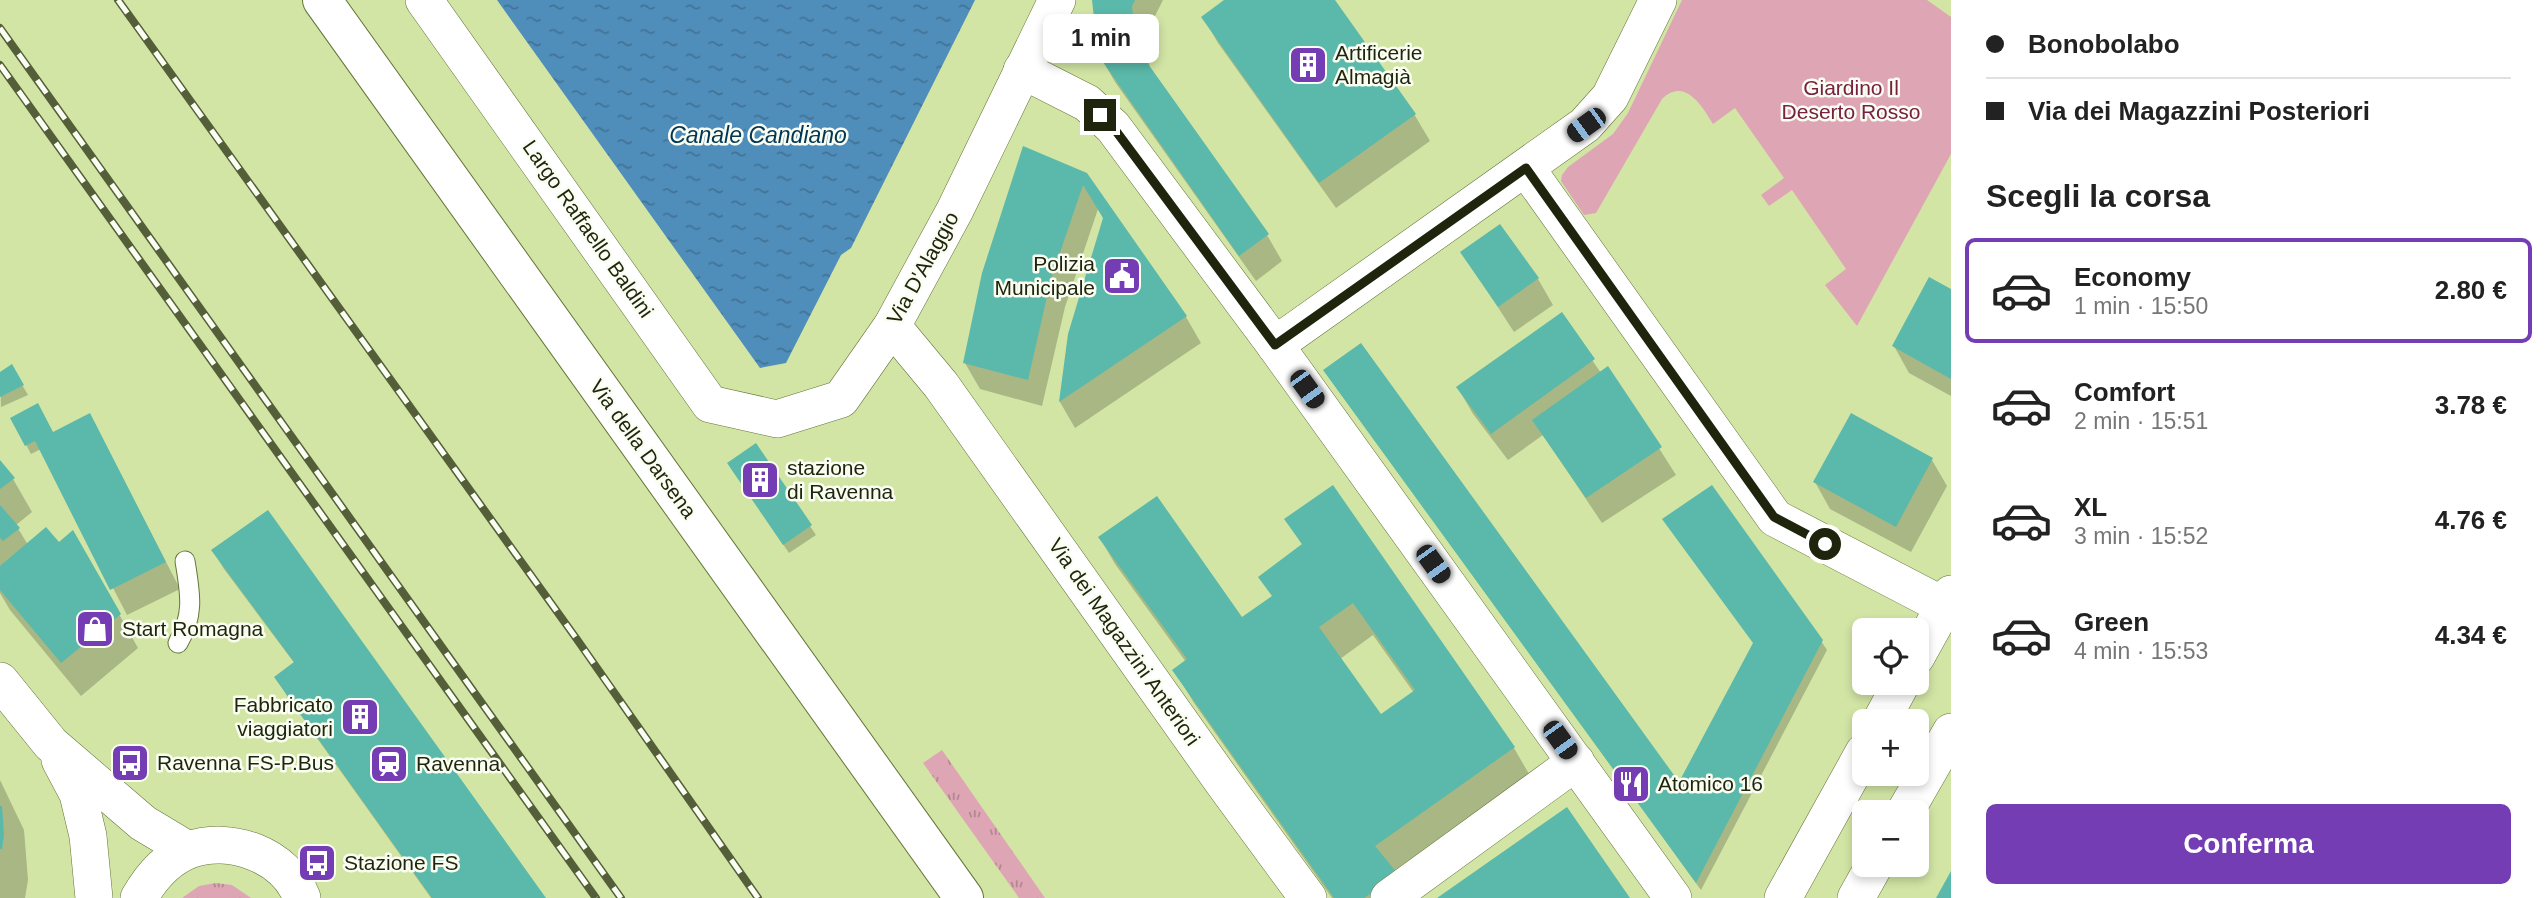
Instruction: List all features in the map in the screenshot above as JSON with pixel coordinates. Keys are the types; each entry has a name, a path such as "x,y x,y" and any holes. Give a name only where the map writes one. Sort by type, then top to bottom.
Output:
{"street":[{"name":"Via della Darsena","path":"321,0 964,898"},
{"name":"Largo Raffaello Baldini","path":"424,0 710,404 777,419"},
{"name":"Via D'Alaggio","path":"777,419 841,399 892,327 955,210 1036,77 1057,0"},
{"path":"1275,345 1586,125 1610,97 1658,0"},
{"path":"1036,77 1087,103 1113,127 1275,345 1673,898"},
{"path":"1526,168 1774,517 1948,600 1929,634"},
{"name":"Via dei Magazzini Anteriori","path":"892,327 941,385 1308,898"},
{"path":"0,681 51,744 143,823 188,850"},
{"path":"1912,800 1951,732"},
{"path":"51,744 78,794 88,836 94,898"},
{"path":"1389,898 1576,762"},
{"path":"1783,898 1852,774"},
{"path":"139,898 149,880 167,862 188,850 214,845 240,847 264,856 285,872 302,898"},
{"path":"1856,898 1868,877"}],"lane":[{"path":"178,643 187,628 191,606 185,561"}],"green space":[{"name":"Giardino Il Deserto Rosso","path":"1682,0 1927,0 1951,17 1951,154 1857,326 1825,285 1846,269 1792,190 1769,206 1761,195 1784,178 1735,108 1713,124 1698,102 1685,92 1670,93 1662,99 1596,213 1584,215 1561,181 1568,167 1613,134 1628,113"},
{"path":"942,750 1045,898 1019,898 923,763"},
{"path":"216,883 232,885 251,898 182,898 199,886"}],"water":[{"name":"Canale Candiano","path":"497,0 975,0 851,248 841,255 786,363 760,368"}],"building":[{"path":"1092,0 1135,0 1132,6 1136,47 1269,234 1239,256 1098,55"},
{"name":"Artificerie Almagià","path":"1224,0 1335,0 1416,114 1319,183 1201,17"},
{"name":"Polizia Municipale","path":"1023,146 1087,173 1187,316 1059,402 1068,334 1103,218 1083,185 1051,279 1028,380 963,363 982,273"},
{"path":"1500,224 1539,278 1498,307 1460,252"},
{"path":"1929,277 1951,289 1951,379 1892,346"},
{"path":"1562,312 1595,359 1491,434 1456,387"},
{"path":"1361,343 1679,782 1753,643 1662,519 1712,485 1823,640 1696,883 1323,370"},
{"path":"12,364 24,385 0,397 0,372"},
{"path":"1608,366 1662,447 1586,498 1532,420"},
{"path":"38,403 53,432 90,413 166,562 110,590 35,441 25,446 10,418"},
{"path":"1851,413 1933,458 1896,527 1813,482"},
{"name":"stazione di Ravenna","path":"756,443 812,525 783,545 727,463"},
{"path":"0,460 15,478 0,489"},
{"path":"1333,485 1515,747 1375,846 1398,874 1364,898 1334,898 1172,670 1187,659 1098,537 1157,496 1242,617 1272,596 1258,577 1302,544 1284,519","holes":["1353,603 1415,690 1381,714 1319,627"]},
{"path":"0,505 20,528 3,541 0,538"},
{"name":"Fabbricato viaggiatori","path":"268,510 546,898 432,898 274,677 294,662 211,550"},
{"path":"46,527 59,542 73,530 121,614 61,663 0,590 0,566"},
{"path":"0,806 4,835 2,849 0,849"},
{"path":"1567,807 1630,898 1437,898"},
{"path":"1951,871 1951,898 1936,898"}],"railway":[{"path":"118,0 576,638 758,898"},
{"path":"0,28 621,898"},
{"path":"0,65 596,898"}],"place":[{"name":"Artificerie Almagià","path":"1308,65"},
{"name":"Polizia Municipale","path":"1122,276"},
{"name":"stazione di Ravenna","path":"760,480"},
{"name":"Start Romagna","path":"95,629"},
{"name":"Fabbricato viaggiatori","path":"360,717"},
{"name":"Ravenna FS-P.Bus","path":"130,763"},
{"name":"Ravenna","path":"389,764"},
{"name":"Atomico 16","path":"1631,784"},
{"name":"Stazione FS","path":"317,863"}],"route":[{"path":"1100,115 1113,127 1275,345 1526,168 1774,517 1825,544"}]}
